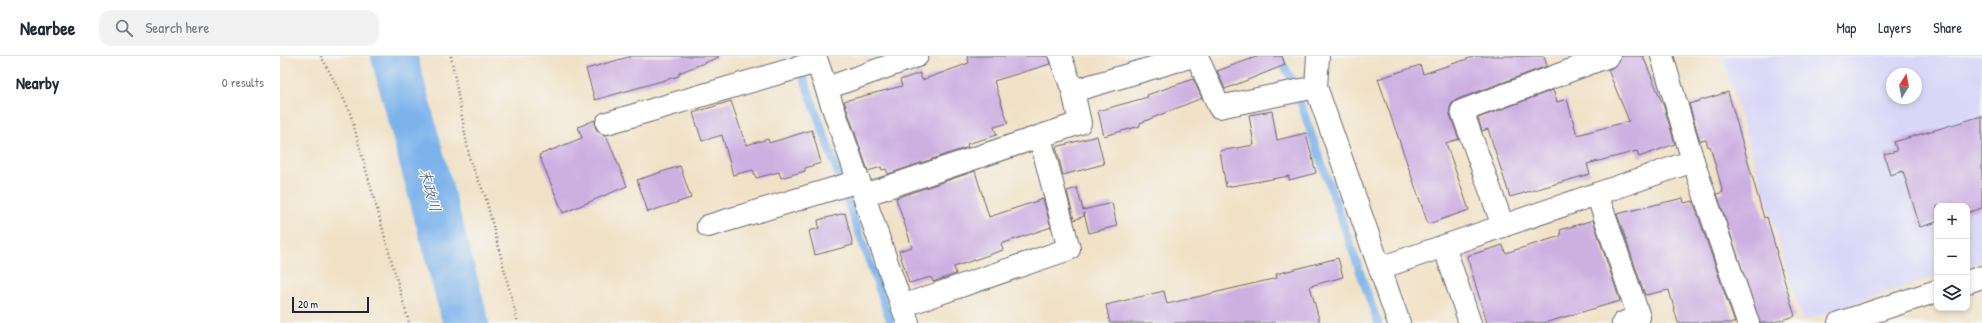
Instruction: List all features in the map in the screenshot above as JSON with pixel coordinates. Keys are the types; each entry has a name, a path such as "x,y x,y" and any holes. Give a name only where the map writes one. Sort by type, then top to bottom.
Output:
{"street":[{"path":"827,88 917,56"},
{"path":"708,226 1040,137 1080,123 1073,91 1060,56"},
{"path":"1073,91 1192,56"},
{"path":"1197,56 1219,107 1304,90"},
{"path":"1318,56 1304,90 1380,268 1399,323"},
{"path":"1503,226 1462,111 1609,56"},
{"path":"1662,56 1694,161 1748,323"},
{"path":"607,124 808,63 827,88 852,187 905,314 1069,248 1040,137"},
{"path":"1380,268 1694,161"},
{"path":"1596,194 1638,317 1623,323"},
{"path":"1444,246 1470,323"},
{"path":"1970,281 1982,277"},
{"path":"1849,322 1934,292"}],"path":[{"path":"321,56 349,109 409,323"},
{"path":"451,56 470,161 485,195 518,323"}],"shaded area":[{"path":"1722,56 1982,56 1982,261 1970,265 1970,203 1934,203 1934,277 1803,321"}],"building":[{"path":"632,56 719,57 679,73 679,76 595,100 586,69"},
{"path":"967,56 1048,56 1050,64 994,81 1008,123 994,127 997,135 967,144 968,147 888,174 886,169 882,170 881,167 868,171 844,101 902,86 900,80 920,73 922,80 969,63"},
{"path":"1259,56 1282,56 1285,65 1225,89 1217,71"},
{"path":"1476,56 1544,56 1547,66 1458,99 1452,103 1450,115 1459,139 1446,143 1469,210 1428,224 1378,79 1420,65 1423,74"},
{"path":"1621,56 1643,56 1664,107 1675,144 1639,157 1637,151 1587,164 1590,174 1510,197 1488,129 1482,131 1478,118 1553,90 1557,102 1567,99 1577,135 1629,121 1608,70 1618,64"},
{"path":"1193,79 1202,98 1140,123 1140,126 1104,136 1098,111 1148,97 1147,95"},
{"path":"1728,92 1764,218 1767,217 1795,316 1771,323 1760,323 1717,194 1723,192 1710,146 1708,147 1706,140 1700,141 1689,104"},
{"path":"731,101 746,145 768,139 769,143 812,130 821,163 805,168 805,171 781,178 779,172 756,178 753,170 733,175 722,135 702,141 693,113"},
{"path":"1272,111 1277,140 1306,133 1316,173 1289,180 1289,176 1226,187 1220,151 1254,145 1249,115"},
{"path":"1982,116 1982,208 1970,212 1970,203 1934,203 1934,223 1920,227 1903,171 1890,175 1884,154 1897,151 1894,142"},
{"path":"595,120 595,127 598,132 606,135 627,186 563,213 539,155 582,138 578,127"},
{"path":"1097,136 1104,164 1063,175 1056,147"},
{"path":"680,166 691,198 648,212 637,180"},
{"path":"975,171 989,217 1043,199 1051,227 1001,244 1003,250 954,267 956,274 933,282 931,277 909,283 899,251 912,247 896,198"},
{"path":"1077,188 1083,210 1112,203 1117,226 1089,233 1084,213 1084,216 1074,220 1067,191"},
{"path":"1683,198 1684,203 1693,201 1735,323 1678,323 1669,290 1645,295 1617,214"},
{"path":"845,213 853,245 815,255 809,231 819,228 818,220"},
{"path":"1593,220 1620,301 1544,323 1487,323 1467,256 1503,245 1505,253 1561,236 1560,230"},
{"path":"1338,258 1343,277 1310,286 1320,323 1110,323 1106,305 1164,291 1167,304 1277,278 1276,274"}],"waterway":[{"name":"末政川","path":"394,56 466,323"},
{"path":"796,56 891,323"},
{"path":"1278,56 1292,79 1378,323"}]}
